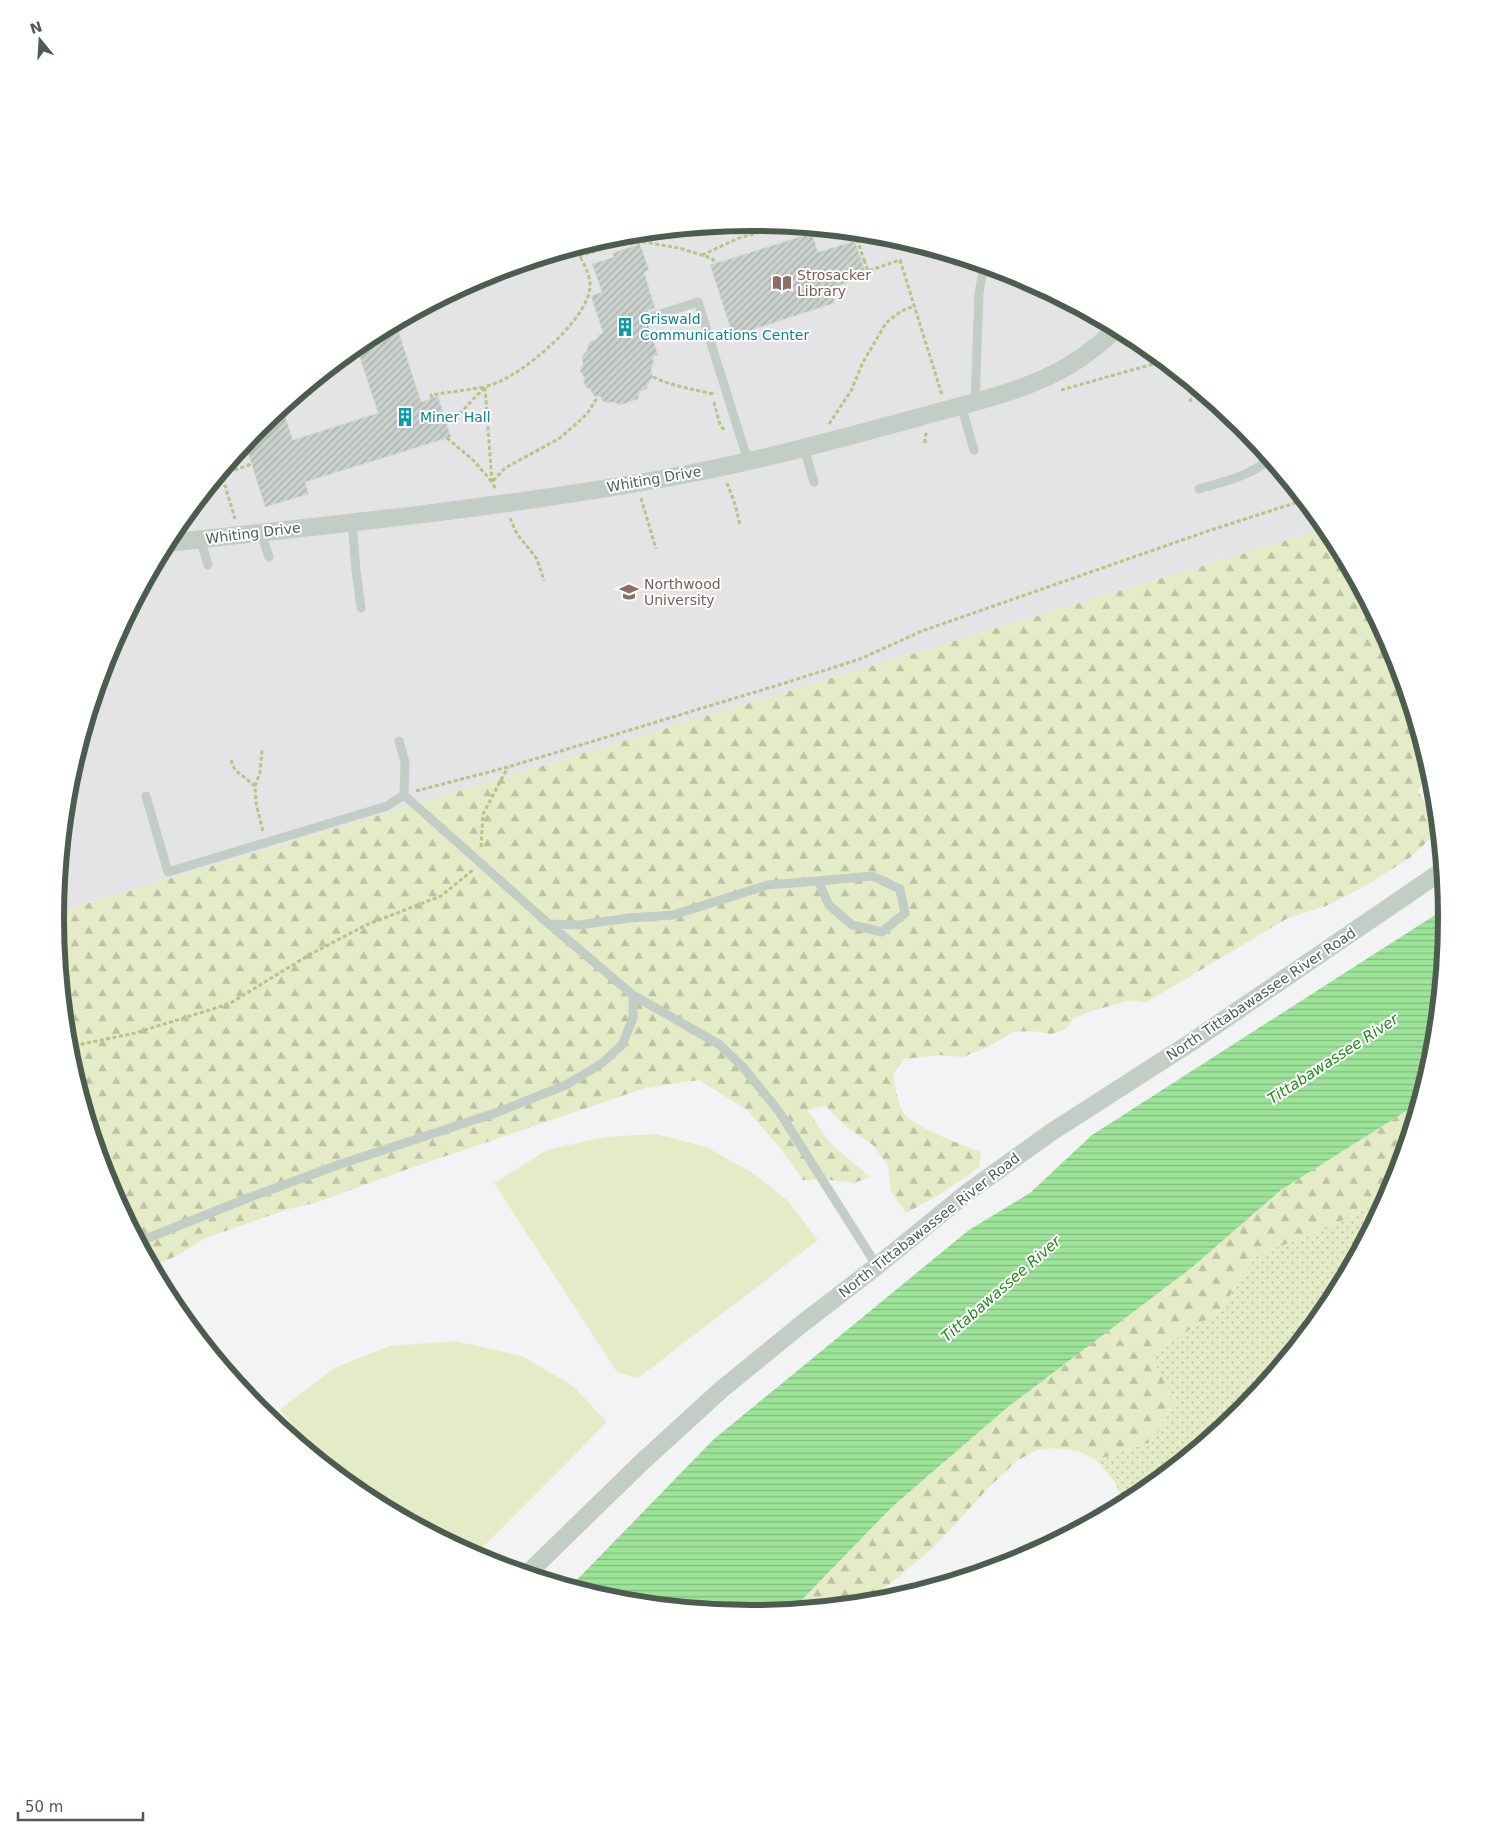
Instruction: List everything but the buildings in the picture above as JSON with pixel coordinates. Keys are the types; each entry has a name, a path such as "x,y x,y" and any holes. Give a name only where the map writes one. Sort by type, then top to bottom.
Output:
{"street":[{"name":"Whiting Drive","path":"177,542 504,504 635,484 748,461 804,448 936,412 1039,381 1078,361 1111,333"},
{"name":"North Tittabawassee River Road","path":"532,1569 642,1462 722,1389 968,1192 1050,1133 1190,1043 1437,873"}],"lane":[{"path":"974,450 968,403 983,272"},
{"path":"651,317 698,302 748,461"},
{"path":"804,448 814,482"},
{"path":"1199,489 1237,478 1257,469 1266,462"},
{"path":"352,522 361,608"},
{"path":"261,533 269,557"},
{"path":"200,539 208,565"},
{"path":"399,741 405,762 404,795 480,864 633,995 720,1045 743,1067 780,1113 877,1266"},
{"path":"146,796 168,872 388,806 404,795"},
{"path":"549,924 579,925 628,918 673,915 768,885 872,876 900,889 905,913 882,932 852,924 829,905 818,881"},
{"path":"144,1240 302,1178 498,1112 566,1085 601,1064 622,1045 634,1018 633,995"}],"path":[{"path":"701,255 739,238 762,232"},
{"path":"858,240 868,271 900,260 942,395 925,437 925,443"},
{"path":"432,398 431,395 485,387 510,376 560,337 580,313 587,301 590,285 588,274 579,256 614,246 644,242 679,248 711,258 717,263"},
{"path":"827,428 851,390 863,362 886,323 901,311 914,306"},
{"path":"1052,393 1156,363"},
{"path":"653,377 668,385 713,394 720,425 729,436"},
{"path":"446,420 461,412 485,387"},
{"path":"485,387 492,482"},
{"path":"1190,402 1192,392"},
{"path":"492,482 505,468 560,438 587,414 597,398"},
{"path":"447,438 474,461 492,482 517,534 537,559 544,581"},
{"path":"230,471 252,464"},
{"path":"729,465 725,478 735,504 740,525"},
{"path":"223,479 236,522"},
{"path":"635,484 656,549"},
{"path":"404,795 508,766 860,659 922,631 1208,531 1297,502"},
{"path":"262,750 260,773 255,786 256,803 266,843"},
{"path":"231,760 235,770 255,786"},
{"path":"76,1045 135,1033 229,1004 309,955 366,925 440,896 480,864 483,814 508,766"}],"shaded area":[{"name":"Northwood University","path":"751,231 841,237 885,244 972,268 1055,302 1095,323 1169,373 1204,402 1268,465 1318,531 64,911 65,874 77,784 100,698 116,656 156,575 206,500 234,465 298,402 369,347 407,323 447,302 530,268 617,244 661,237"}],"green space":[{"path":"1318,531 1346,575 1367,615 1386,656 1402,698 1424,778 1418,791 1429,810 1433,836 1411,857 1367,885 1326,906 1288,918 1145,1003 1131,1000 1092,1011 1074,1018 1065,1030 1051,1034 1032,1031 1013,1032 990,1046 963,1057 939,1055 904,1059 893,1074 903,1112 927,1129 981,1152 979,1167 939,1195 906,1213 891,1191 888,1166 873,1145 848,1128 825,1106 807,1110 831,1144 870,1177 854,1183 822,1179 803,1180 780,1148 747,1110 699,1080 645,1088 405,1170 315,1203 289,1209 205,1238 180,1254 158,1264 116,1181 100,1139 87,1096 77,1053 70,1008 65,963 64,911"},
{"path":"1411,1108 1402,1139 1376,1203 1328,1228 1254,1256 1244,1275 1219,1311 1150,1355 1174,1400 1154,1441 1096,1460 1079,1451 1055,1448 1037,1450 1018,1460 990,1486 933,1548 876,1594 798,1604 893,1506 1008,1407 1190,1269 1281,1190"},
{"path":"656,1134 706,1147 753,1173 787,1200 818,1240 638,1378 617,1372 494,1183 547,1150 605,1137"},
{"path":"1376,1203 1346,1262 1322,1300 1268,1372 1204,1435 1169,1464 1122,1497 1114,1481 1096,1460 1154,1441 1174,1400 1150,1355 1219,1311 1244,1275 1254,1256 1328,1228"},
{"path":"455,1341 522,1356 573,1386 607,1422 480,1550 407,1514 369,1490 315,1449 280,1410 334,1368 390,1346"}],"water":[{"name":"Tittabawassee River","path":"1438,913 1437,963 1432,1008 1425,1053 1411,1108 1281,1190 1190,1269 1008,1407 893,1506 798,1604 751,1606 661,1600 617,1593 574,1582 714,1439 969,1230 1030,1193 1092,1135"}],"place":[{"name":"Strosacker Library","path":"782,283"},
{"name":"Griswald Communications Center","path":"625,327"},
{"name":"Miner Hall","path":"405,417"},
{"name":"Northwood University","path":"629,592"}]}
